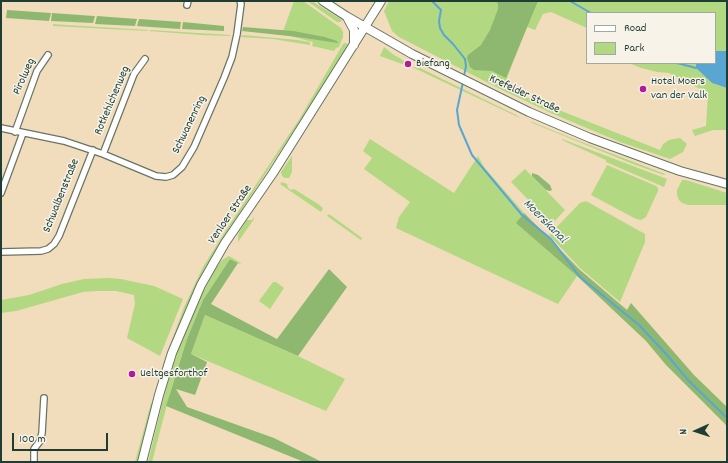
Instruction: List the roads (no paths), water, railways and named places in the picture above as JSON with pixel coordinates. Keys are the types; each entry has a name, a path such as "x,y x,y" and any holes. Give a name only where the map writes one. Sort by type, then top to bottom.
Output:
{"main road":[{"name":"Krefelder Straße","path":"323,1 412,54 529,112 590,138 680,171 727,184"},
{"name":"Venloer Straße","path":"142,462 159,394 172,353 201,285 229,237 273,173 381,1"},
{"path":"346,16 354,30 354,46"}],"street":[{"name":"Schwanenring","path":"1,128 64,141 93,150 156,176 166,177 173,175 177,172 194,147 224,78 232,57 237,34 241,4 240,1"},
{"name":"Pirolweg","path":"15,132 37,71 48,55"},
{"name":"Rotkehlchenweg","path":"103,154 134,74 145,59"},
{"path":"1,193 23,133"},
{"name":"Schwalbenstraße","path":"1,252 41,251 48,249 54,244 59,236 93,150"},
{"path":"34,462 34,449 40,441 42,433 44,398"}],"water":[{"path":"716,51 727,51 727,88 712,83 696,68 696,64 716,64"}],"waterway":[{"name":"Moerskanal","path":"432,1 441,10 439,21 440,28 444,35 465,59 466,66 464,76"},
{"path":"570,1 589,12"},
{"path":"681,64 696,68"},
{"name":"Moerskanal","path":"463,82 457,110 459,125 472,155 522,215 551,239 580,277 639,325 688,380 727,418"}],"place":[{"name":"Biefang","path":"408,64"},
{"name":"Hotel Moers van der Valk","path":"643,89"},
{"name":"Ueltgesforthof","path":"132,374"}]}
